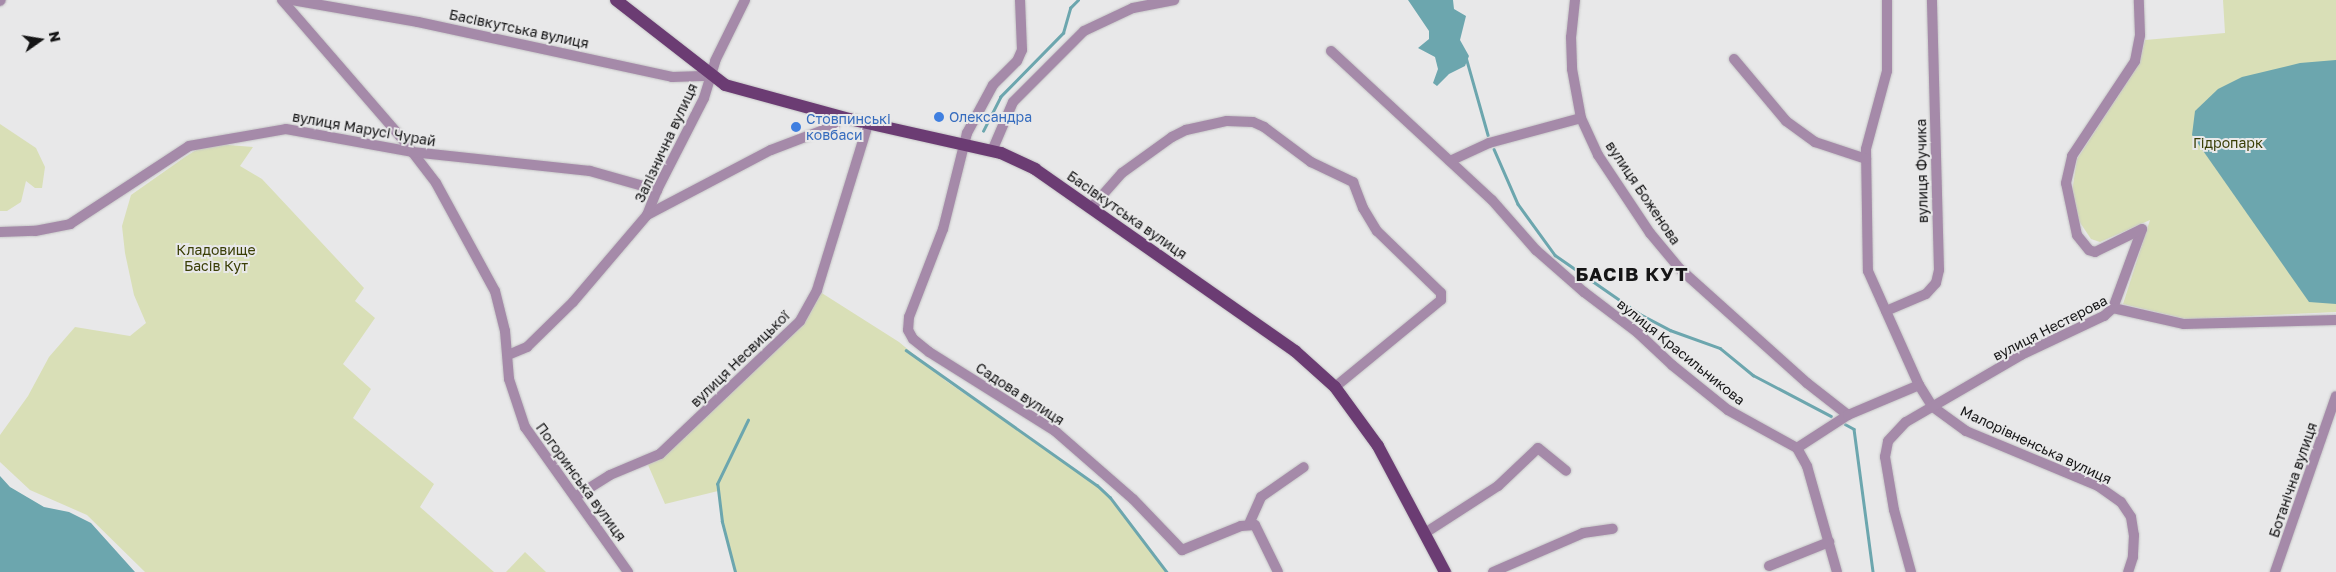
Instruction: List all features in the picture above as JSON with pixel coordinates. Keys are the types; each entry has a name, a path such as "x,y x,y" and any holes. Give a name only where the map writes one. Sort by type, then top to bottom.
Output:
{"main road":[{"name":"Басівкутська вулиця","path":"616,0 710,76 725,85 839,117 963,143 1016,157 1091,208 1295,352 1335,386 1378,446 1445,572"}],"street":[{"name":"Погоринська вулиця","path":"282,0 412,152 436,183 488,278 501,313 508,355 509,379 517,410 535,444 628,572"},
{"name":"Басівкутська вулиця","path":"292,0 353,9 672,77 710,76"},
{"name":"Залізнична вулиця","path":"508,355 527,347 573,302 647,215 657,190 704,98 710,76 745,0"},
{"path":"963,143 988,93 1017,61 1022,50 1020,0"},
{"path":"992,151 1013,102 1084,31 1133,8 1174,0"},
{"name":"вулиця Боженова","path":"1575,0 1571,37 1572,68 1581,118 1598,155 1650,233 1680,269 1807,383 1848,414"},
{"name":"Малорівненська вулиця","path":"1886,0 1887,71 1866,159 1868,271 1919,385 1933,407 1966,431 2098,486 2121,502 2131,517 2134,535 2133,557 2128,572"},
{"name":"вулиця Фучика","path":"1886,311 1926,294 1936,283 1939,270 1932,0"},
{"path":"2113,308 2142,229 2095,252 2089,250 2078,235 2072,217 2067,196 2068,172 2076,149 2135,61 2140,35 2139,0"},
{"name":"вулиця Красильникова","path":"1331,51 1513,221 1536,250 1638,333 1672,365 1728,410 1797,448"},
{"path":"1734,59 1786,121 1815,142 1866,159"},
{"name":"Залізнична вулиця","path":"647,215 771,150 834,126 839,117"},
{"path":"1450,161 1489,143 1581,118"},
{"path":"1091,208 1122,173 1172,137 1186,130 1227,121 1253,122 1264,127 1311,162 1353,182 1363,208 1377,231 1441,292 1442,300 1335,386"},
{"name":"вулиця Несвицької","path":"575,497 610,475 660,454 800,321 817,290 868,124"},
{"name":"вулиця Марусі Чурай","path":"0,232 35,231 70,224 189,146 206,141 301,129 367,146 590,171 657,190"},
{"name":"Садова вулиця","path":"963,143 943,229 909,317 908,330 913,339 929,352 1055,431 1133,499 1182,550 1249,524"},
{"name":"вулиця Нестерова","path":"1933,407 2021,355 2104,316 2113,308 2184,324 2336,320"},
{"path":"1837,572 1807,466 1797,448 1848,414 1919,385"},
{"name":"Ботанічна вулиця","path":"2275,572 2336,396"},
{"path":"1911,572 1894,510 1885,457 1888,442 1894,432 1933,407"},
{"path":"1425,533 1498,486 1538,448 1566,471"},
{"path":"1278,572 1260,530 1249,524 1261,497 1304,467"},
{"path":"1493,572 1583,533 1613,528"},
{"path":"1769,566 1829,542"}],"green space":[{"name":"Гідропарк","path":"2223,0 2336,0 2336,312 2186,319 2123,304 2150,220 2100,242 2091,239 2079,221 2072,192 2077,159 2139,64 2145,40 2225,33"},
{"path":"0,124 36,148 45,167 42,188 35,188 26,181 21,202 7,211 0,211"},
{"name":"Кладовище Басів Кут","path":"204,145 253,147 240,166 262,179 364,288 355,301 375,318 343,364 371,389 353,418 434,484 420,507 494,572 145,572 87,515 30,490 0,462 0,435 28,396 49,357 75,327 130,336 146,323 134,295 125,253 122,226 131,195"},
{"path":"817,290 899,342 946,381 1097,485 1110,497 1167,572 735,572 722,522 718,491 665,504 645,458 660,454 794,328"},
{"path":"525,552 546,572 506,572"}],"water":[{"path":"1408,0 1453,0 1454,9 1466,16 1460,40 1469,56 1465,66 1449,74 1437,86 1433,83 1438,69 1435,57 1418,48 1429,39 1429,31"},
{"path":"2336,60 2336,304 2309,302 2192,135 2195,111 2218,89 2242,77 2300,63"},
{"path":"0,476 10,487 44,507 69,512 91,523 135,572 0,572"}],"waterway":[{"path":"983,131 1000,97 1063,33 1070,8 1078,0"},
{"path":"1466,57 1488,135"},
{"path":"1494,149 1518,204 1555,255 1640,314 1670,330 1720,348 1753,375 1831,416"},
{"path":"906,350 1097,485 1110,497 1167,572"},
{"path":"735,572 722,522 717,484 748,420"},
{"path":"1845,424 1854,429 1873,572"}],"place":[{"name":"Олександра","path":"939,117"},
{"name":"Стовпинські ковбаси","path":"796,127"}],"district":[{"name":"БАСІВ КУТ","path":"1632,274"}]}
